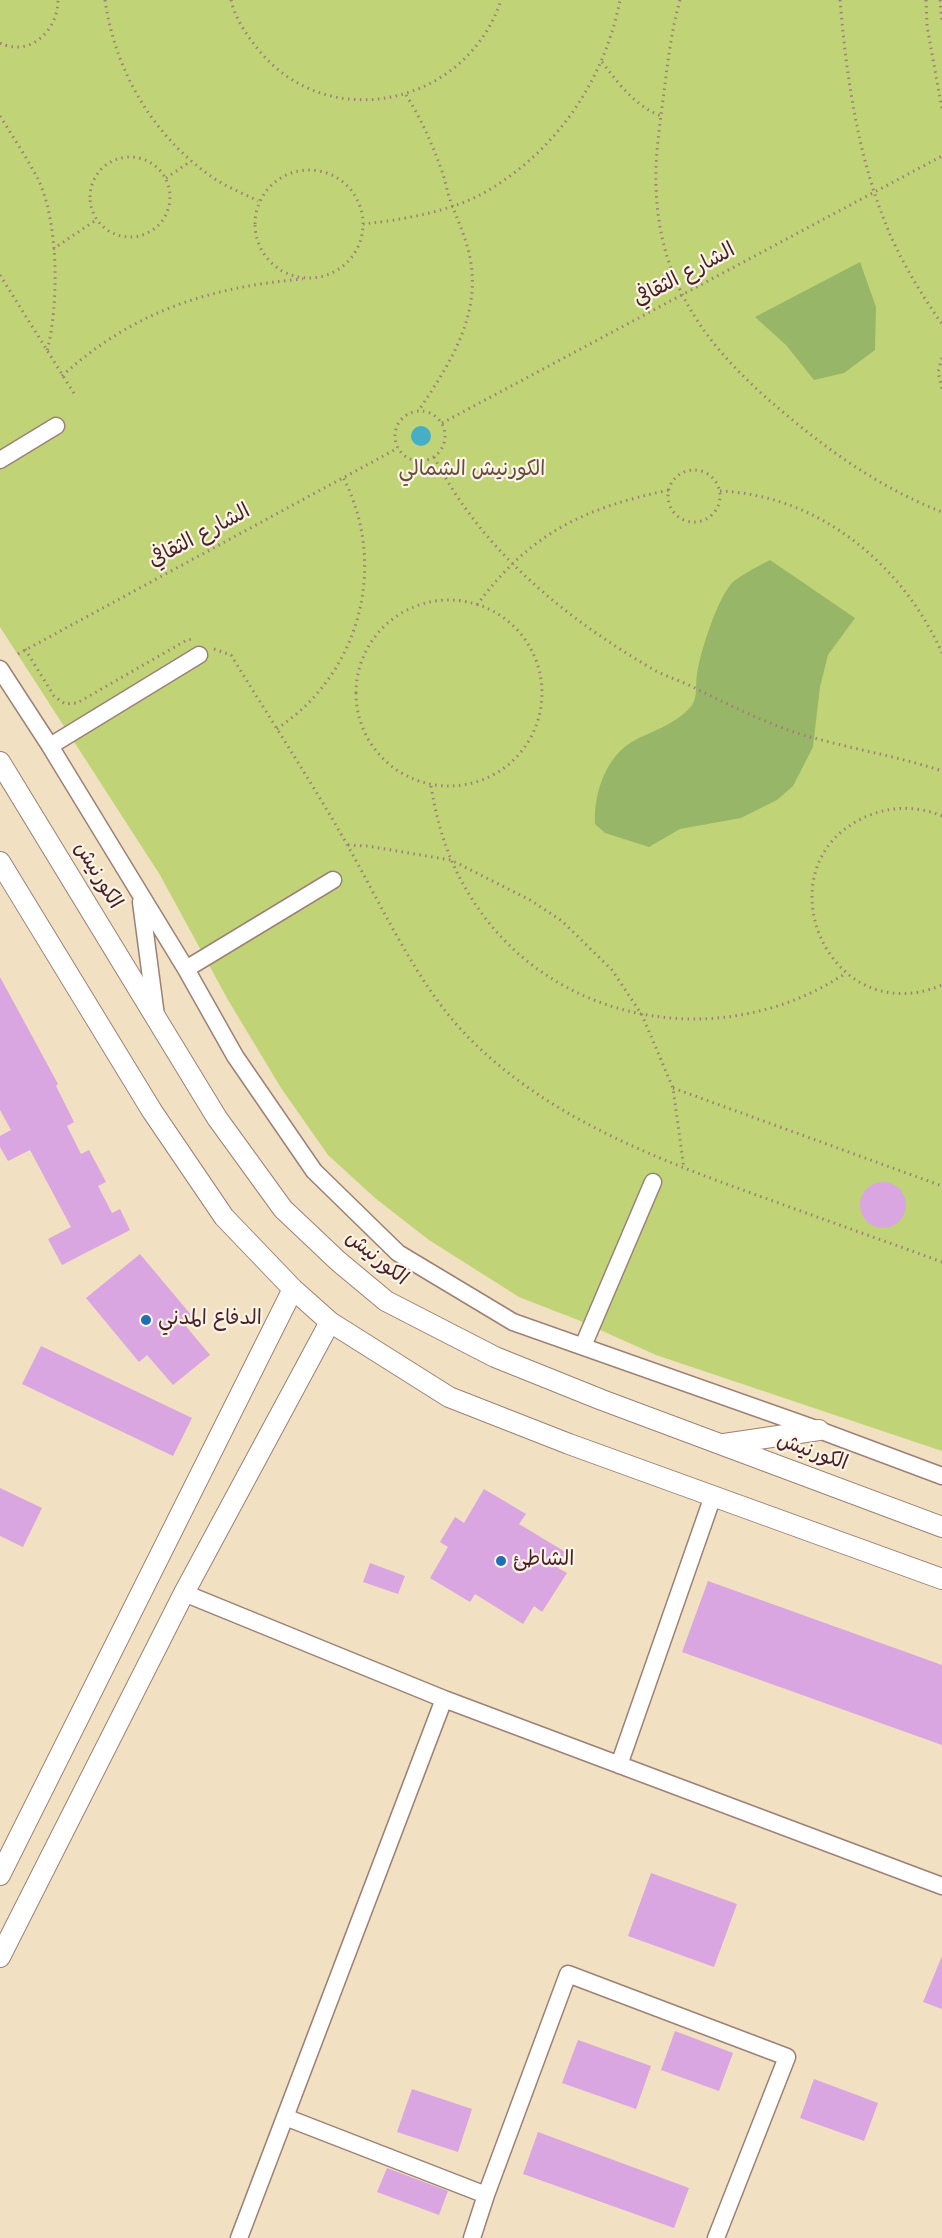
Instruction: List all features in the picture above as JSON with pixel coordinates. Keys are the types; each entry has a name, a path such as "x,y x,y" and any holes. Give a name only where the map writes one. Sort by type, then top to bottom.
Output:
{"main road":[{"name":"الكورنيش","path":"0,762 217,1118 283,1209 338,1261 386,1301 495,1357 942,1527"},
{"path":"0,862 152,1110 224,1217 293,1289 330,1322 449,1397 942,1579"},
{"path":"0,1875 293,1289"},
{"path":"0,1957 184,1593 330,1322"},
{"path":"721,1444 819,1430"}],"street":[{"path":"0,460 56,426"},
{"path":"50,746 202,647"},
{"path":"0,669 50,746 186,969 235,1056 314,1171 398,1253 513,1322 942,1476"},
{"path":"186,969 333,880"},
{"path":"140,896 157,1020"},
{"path":"583,1346 653,1182"},
{"path":"619,1765 713,1496"},
{"path":"184,1593 444,1699 942,1886"},
{"path":"238,2238 444,1699"},
{"path":"472,2238 568,1974 787,2057 716,2238"},
{"path":"285,2117 486,2195"}],"path":[{"path":"0,43 19,46 32,44 44,36 53,25 58,12 58,0"},
{"path":"105,0 109,29 137,98 168,139 191,161 214,178 259,201"},
{"path":"231,0 246,34 265,58 288,77 316,91 345,99 376,100 406,95 435,83 460,65 481,42 496,16 501,0"},
{"path":"363,224 399,220 452,205 480,194 529,162 570,118 601,61 615,26 620,0"},
{"path":"680,0 675,18 661,116 656,184 661,234 672,274 681,295 689,310 717,346 745,378 783,412 854,466 889,487 942,512"},
{"path":"840,0 849,86 875,193 898,250 918,289 942,324"},
{"path":"926,0 927,26 942,109"},
{"path":"940,0 942,22"},
{"path":"601,61 632,98 649,111 661,116"},
{"path":"406,95 420,116 429,138 470,254 474,281 471,309 458,348 419,410"},
{"path":"0,116 38,180 50,217 54,300 52,334 47,351"},
{"path":"134,156 158,167 166,178 170,189 167,213 151,232 140,237 121,236 105,229 96,220 89,195 92,182 109,162 121,157 134,156"},
{"name":"الشارع الثقافي","path":"442,423 942,156"},
{"path":"166,178 191,161"},
{"path":"62,376 88,353 156,312 199,297 285,280 306,278 323,276 339,269 352,257 360,242 363,224 360,206 351,190 338,177 321,170 302,170 284,175 269,186 259,201 254,218 255,236 262,252 273,266 288,274 306,278"},
{"path":"53,249 96,220"},
{"path":"0,275 75,395"},
{"path":"942,358 938,372 942,389"},
{"path":"419,410 432,413 442,423 445,433 442,449 434,457 426,460 412,460 404,455 398,448 394,435 398,422 408,413 419,410"},
{"name":"الشارع الثقافي","path":"18,654 398,448"},
{"path":"434,457 445,479 478,527 553,602 606,641 658,672 766,722 797,733 884,753 942,771"},
{"path":"698,470 710,475 720,491 717,509 708,518 697,522 685,520 675,513 669,502 671,484 680,474 698,470"},
{"path":"276,730 314,697 333,672 349,639 364,594 366,552 360,517 343,477"},
{"path":"477,605 513,563 557,529 590,512 625,499 669,490"},
{"path":"720,491 753,495 789,506 822,521 854,540 882,564 906,591 927,622 942,653"},
{"path":"438,601 464,601 477,605 499,614 509,622 522,635 532,652 541,682 540,713 524,748 495,773 464,784 432,786 387,763 367,737 357,706 358,674 363,658 375,637 393,619 407,610 438,601"},
{"path":"25,650 54,696 65,704 77,703 187,640 231,655 348,845 418,971 468,1037 502,1069 571,1116 607,1135 684,1168 942,1262"},
{"path":"432,786 438,822 451,860 466,890 487,920 526,960 572,990 606,1005 642,1015 697,1020 752,1013 804,996 846,973"},
{"path":"942,816 911,808 893,809 875,813 851,825 826,851 813,884 812,902 814,920 823,945 846,973 867,985 890,992 915,993 942,985"},
{"path":"348,845 451,860 530,900 562,921 612,970 642,1015 673,1088 684,1168"},
{"path":"673,1088 942,1186"}],"green space":[{"name":"الكورنيش الشمالي","path":"0,0 942,0 942,1451 656,1355 578,1320 519,1297 429,1240 375,1198 328,1155 281,1088 228,1000 160,875 0,627"},
{"path":"860,262 876,307 875,350 844,373 814,380 786,345 755,317"},
{"path":"770,560 855,618 828,655 820,687 813,747 793,786 777,800 741,818 680,829 649,847 605,833 595,824 595,812 600,787 610,764 627,745 674,721 692,705 702,653 722,598 734,581"}],"water":[{"path":"421,426 428,429 431,436 428,443 421,446 414,443 411,436 414,429"}],"building":[{"path":"0,977 58,1084 56,1086 74,1122 67,1126 81,1154 89,1150 106,1182 98,1186 112,1213 120,1209 130,1230 62,1265 48,1239 71,1227 30,1150 8,1161 0,1147 0,1136 11,1130 0,1110"},
{"path":"883,1182 899,1189 906,1205 899,1221 883,1228 867,1221 860,1205 867,1189"},
{"name":"الدفاع المدني","path":"140,1254 192,1316 184,1324 210,1355 173,1385 147,1355 139,1362 86,1298"},
{"path":"41,1346 192,1418 173,1456 22,1384"},
{"path":"0,1488 42,1508 23,1547 0,1536"},
{"name":"الشاطئ","path":"484,1489 526,1514 519,1524 567,1553 558,1568 567,1573 542,1612 534,1606 523,1624 475,1594 470,1602 430,1578 448,1547 440,1542 455,1517 464,1523"},
{"path":"370,1563 405,1576 398,1594 363,1582"},
{"path":"708,1581 942,1665 942,1745 682,1652"},
{"path":"651,1873 737,1904 714,1967 628,1936"},
{"path":"942,1956 942,2009 923,2002"},
{"path":"675,2031 733,2053 719,2091 661,2070"},
{"path":"578,2040 651,2066 636,2109 562,2083"},
{"path":"814,2079 878,2103 864,2141 800,2118"},
{"path":"412,2089 472,2109 458,2152 397,2132"},
{"path":"538,2132 689,2188 674,2228 523,2174"},
{"path":"387,2168 448,2191 439,2215 377,2192"}],"place":[{"name":"الدفاع المدني","path":"146,1320"},
{"name":"الشاطئ","path":"501,1561"}]}
